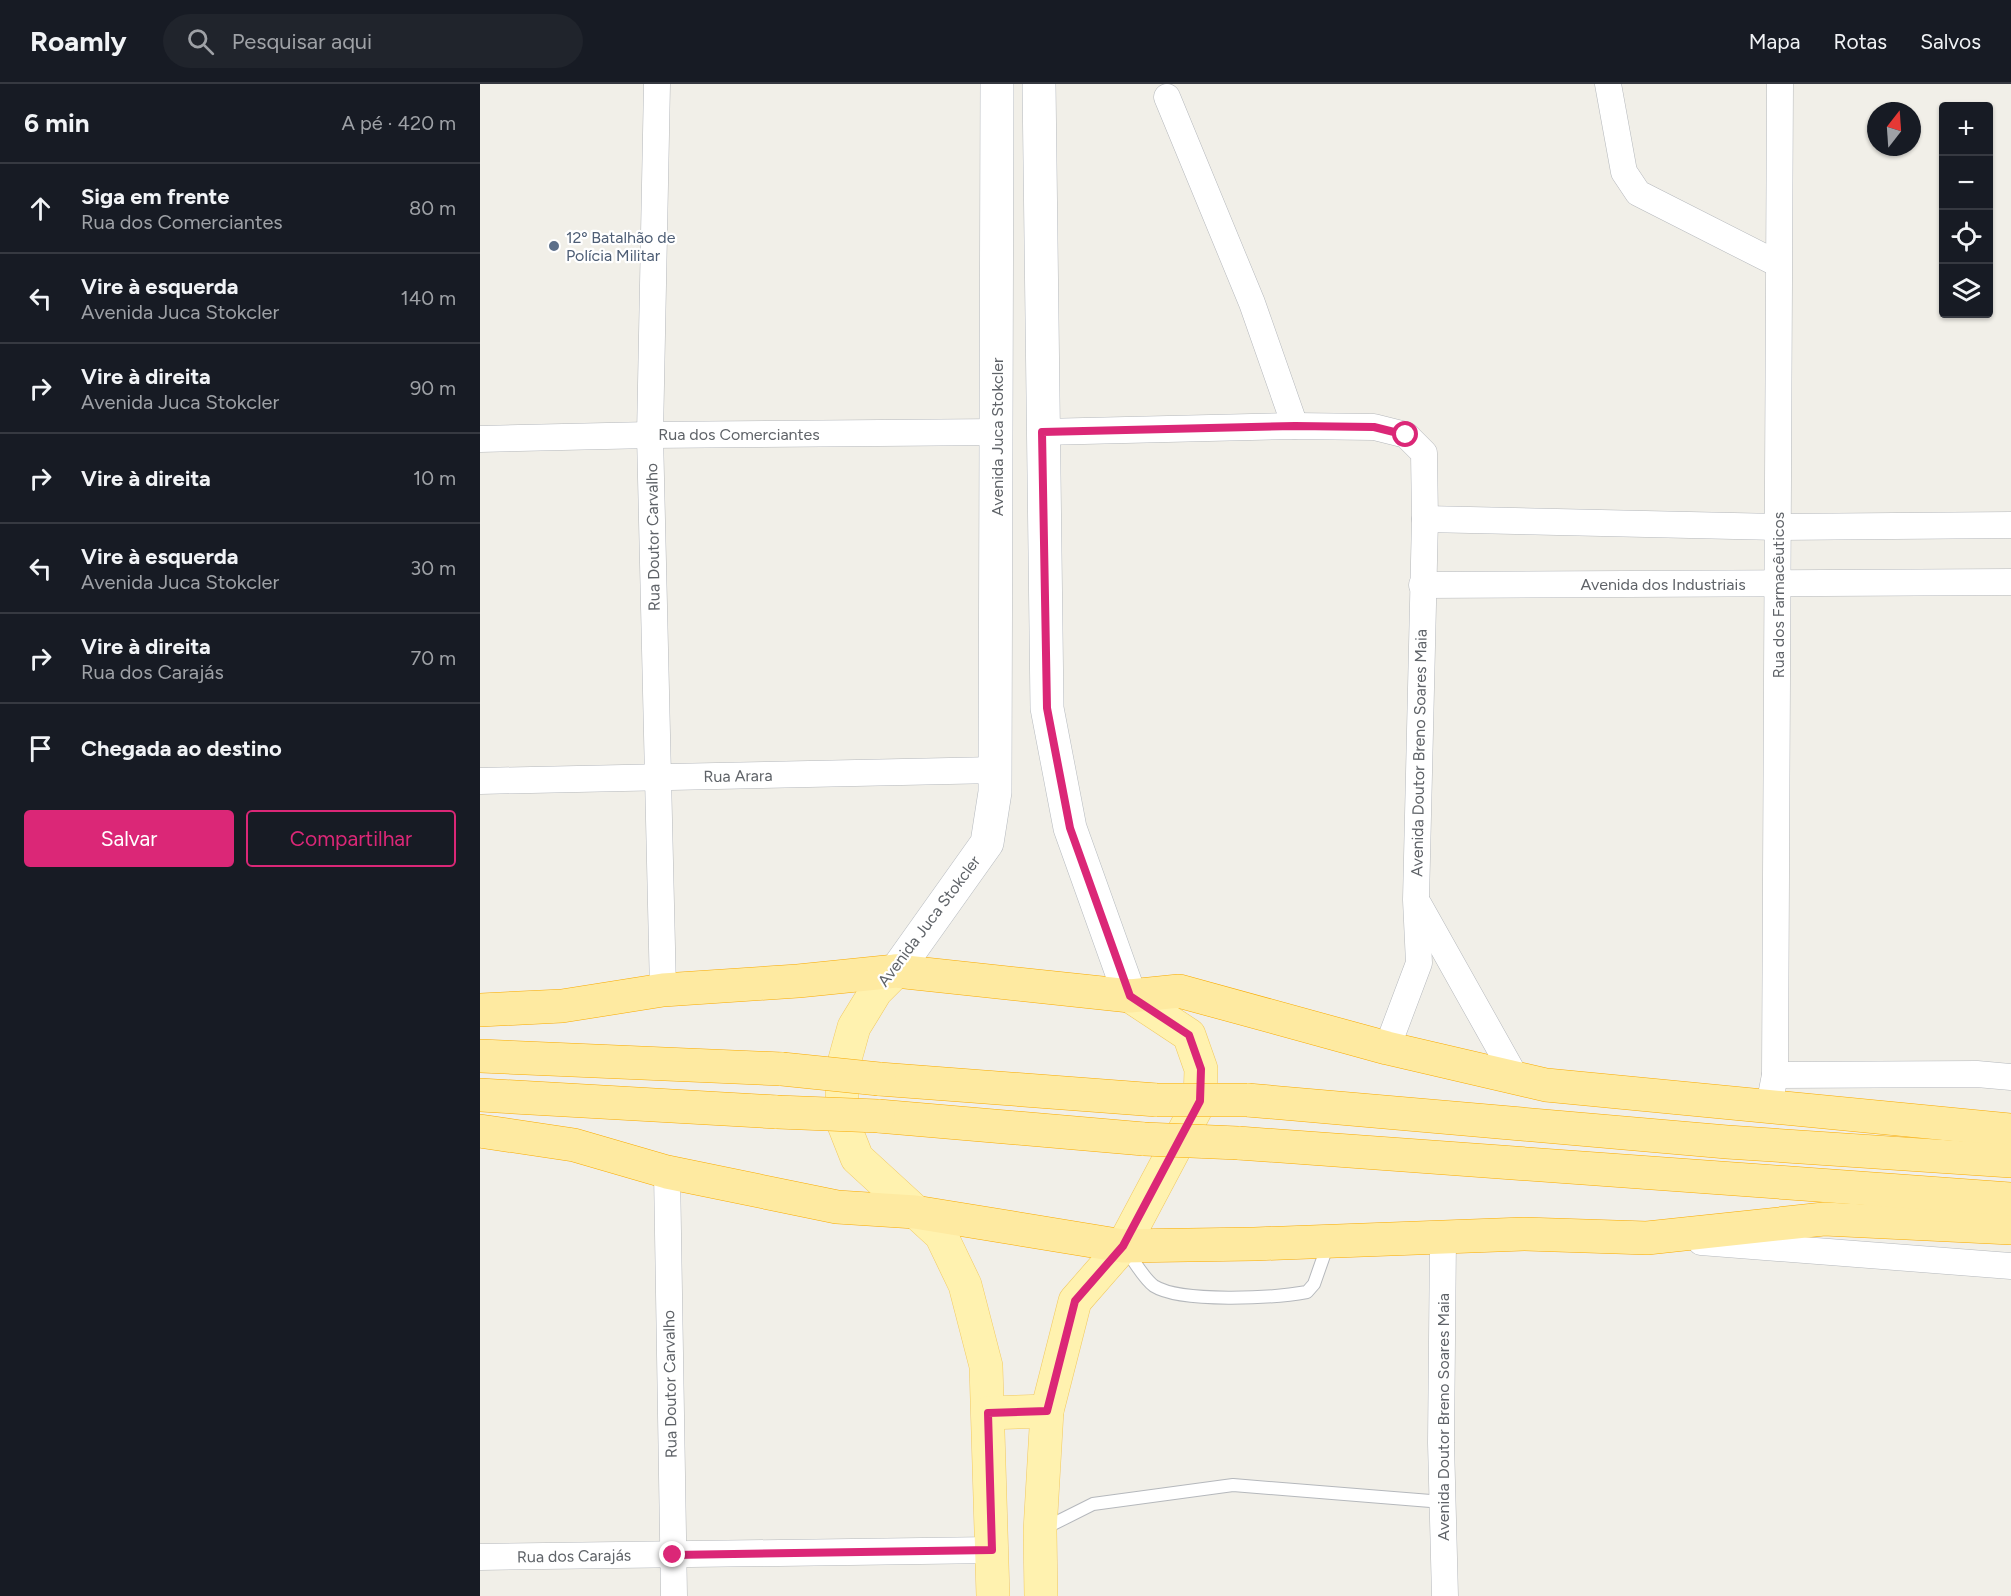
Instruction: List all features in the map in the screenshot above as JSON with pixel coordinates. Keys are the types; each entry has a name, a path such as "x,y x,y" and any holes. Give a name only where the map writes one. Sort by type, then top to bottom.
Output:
{"highway":[{"path":"480,1010 561,1006 663,990 798,981 896,971 1130,996 1179,991 1387,1048 1546,1085 1772,1090 2011,1130"},
{"path":"480,1056 782,1069 879,1079 1157,1100 1247,1100 1715,1141 2011,1161"},
{"path":"480,1095 878,1116 1144,1139 1238,1143 2011,1199"},
{"path":"480,1131 574,1145 667,1172 837,1207 915,1212 1123,1246 1329,1242 1524,1234 1647,1238 1824,1219 2011,1228"}],"main road":[{"name":"Avenida Juca Stokcler","path":"993,1596 986,1366 966,1285 941,1235 857,1158 842,1120 842,1070 854,1027 876,991 896,971 987,843 996,770 997,84"},
{"path":"1039,84 1047,708 1070,828 1130,996 1189,1035 1201,1069 1200,1101 1123,1246 1075,1301 1047,1411 1040,1531 1041,1596"},
{"path":"988,1413 1047,1411"}],"street":[{"name":"Rua Doutor Carvalho","path":"657,84 650,435 663,990"},
{"path":"1608,84 1624,172 1638,193 1778,264"},
{"name":"Rua dos Farmacêuticos","path":"1772,1090 1778,584 1780,84"},
{"path":"1042,432 1295,426 1252,303 1167,97"},
{"name":"Avenida Doutor Breno Soares Maia","path":"1295,426 1374,427 1406,435 1424,453 1425,519 1416,900 1419,963 1387,1048"},
{"name":"Rua dos Comerciantes","path":"480,439 998,432"},
{"path":"1425,519 1778,527 2011,525"},
{"name":"Avenida dos Industriais","path":"1422,585 2011,582"},
{"name":"Rua Arara","path":"480,781 996,770"},
{"path":"1416,900 1516,1078"},
{"path":"1772,1090 1977,1074 2011,1077"},
{"name":"Rua Doutor Carvalho","path":"667,1172 674,1596"},
{"name":"Avenida Doutor Breno Soares Maia","path":"1443,1238 1445,1596"},
{"path":"1647,1238 2011,1266"},
{"name":"Rua dos Carajás","path":"480,1557 992,1550"}],"lane":[{"path":"1123,1246 1152,1285 1170,1294 1276,1298 1307,1292 1314,1284 1329,1242"},
{"path":"1040,1531 1093,1504 1233,1485 1443,1502"}],"place":[{"name":"12º Batalhão de Polícia Militar","path":"554,246"}],"route":[{"path":"673,1555 992,1550 988,1413 1047,1411 1075,1301 1123,1246 1200,1101 1201,1069 1189,1035 1130,996 1070,828 1056,765 1047,708 1042,432 1295,426 1374,427 1406,435"}]}
